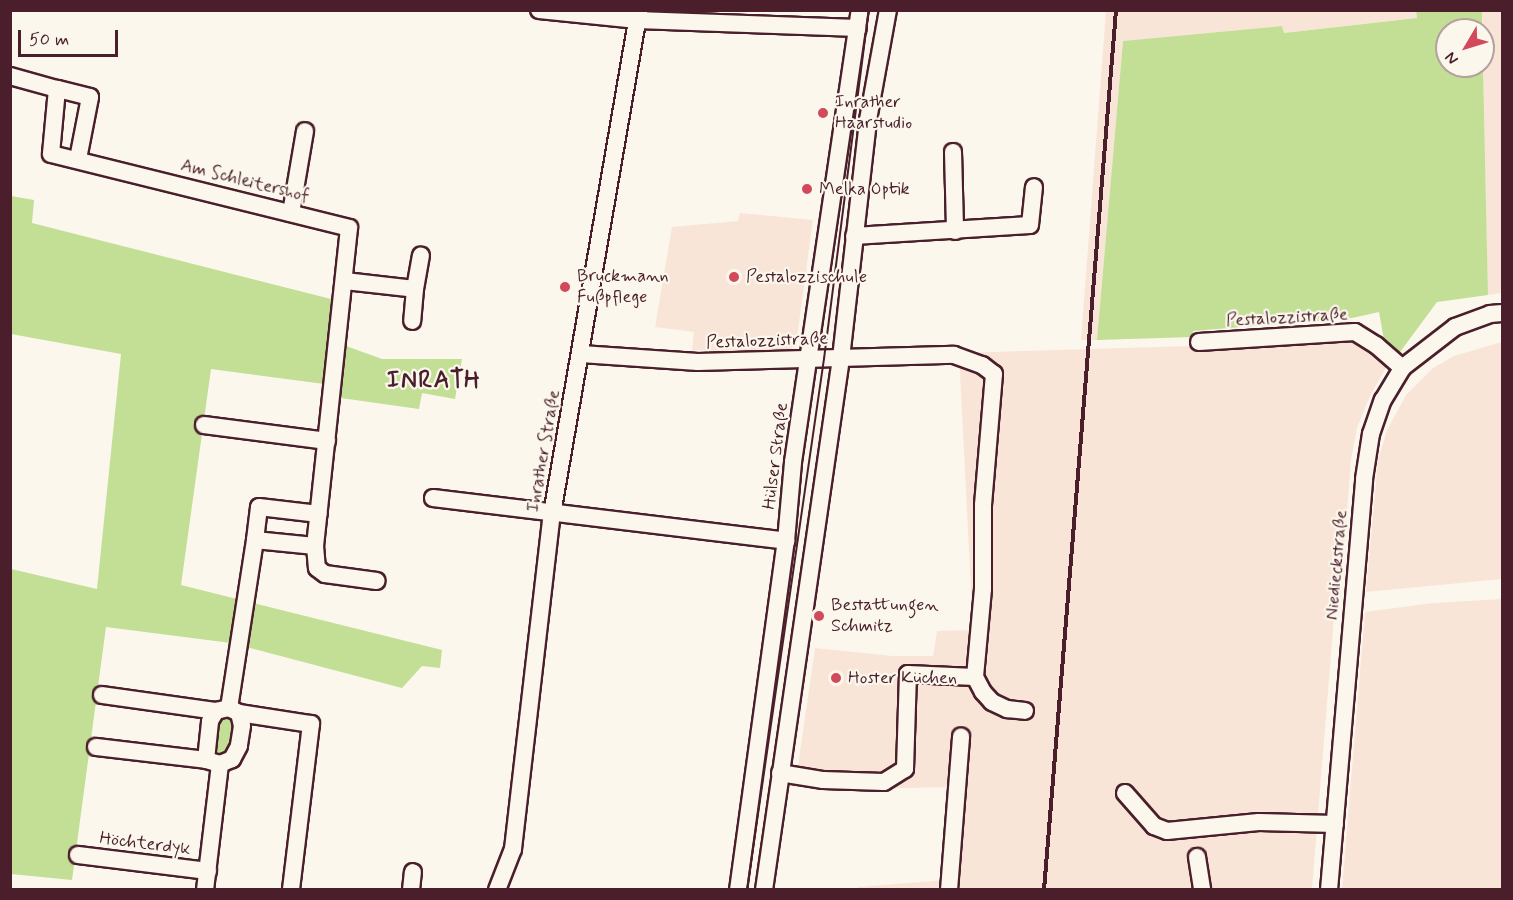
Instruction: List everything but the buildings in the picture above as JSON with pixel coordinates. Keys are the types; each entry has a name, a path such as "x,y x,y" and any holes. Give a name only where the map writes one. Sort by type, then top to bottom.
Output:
{"street":[{"path":"539,10 638,15 745,26 858,28"},
{"name":"Hülser Straße","path":"738,890 786,541 793,462 860,10"},
{"path":"764,890 841,358 869,110 888,10"},
{"name":"Inrather Straße","path":"497,890 513,849 552,514 638,15"},
{"path":"10,76 90,97 78,159"},
{"name":"Am Schleitershof","path":"57,89 51,154 350,228 315,546 317,568 326,574 377,580"},
{"path":"291,213 305,131"},
{"path":"953,152 955,231"},
{"path":"854,236 1030,225 1034,187"},
{"path":"412,321 421,256"},
{"path":"345,281 415,289"},
{"name":"Niedieckstraße","path":"1329,890 1364,479 1371,434 1383,400 1402,368 1455,327 1490,314 1503,313"},
{"name":"Pestalozzistraße","path":"1199,342 1355,332 1376,345 1402,368"},
{"name":"Pestalozzistraße","path":"581,354 698,362 954,355 982,365 994,374 983,505 982,589 975,677"},
{"path":"204,425 327,441"},
{"path":"433,498 786,541"},
{"path":"228,710 259,507 319,514"},
{"path":"255,540 315,546"},
{"path":"780,773 823,780 884,782 905,769 908,674 975,677 983,692 992,702 1007,709 1025,711"},
{"path":"102,695 228,710 311,724 291,890"},
{"path":"96,747 213,762 232,759 239,746 242,726 228,710"},
{"name":"Höchterdyk","path":"205,890 208,871 213,762 210,721 228,710"},
{"path":"949,890 961,736"},
{"path":"1125,793 1154,826 1167,831 1258,822 1335,824"},
{"name":"Höchterdyk","path":"78,855 208,871"},
{"path":"1197,857 1202,890"},
{"path":"411,890 413,872"}],"shaded area":[{"path":"1106,11 1416,11 1417,18 1284,33 1282,26 1123,41 1097,340 1081,340"},
{"path":"1482,11 1502,11 1502,293 1488,295 1483,78 1495,78 1495,18 1482,18"},
{"name":"Pestalozzischule","path":"740,213 813,220 796,345 787,352 692,350 694,332 655,327 672,227 738,221"},
{"path":"1355,341 1376,355 1387,366 1370,396 1357,428 1351,460 1340,604 1335,605 1312,889 858,889 858,887 946,880 954,787 855,789 796,780 815,648 893,656 933,656 937,631 973,630 959,353"},
{"path":"1502,342 1502,579 1366,592 1378,460 1387,430 1406,395 1433,368 1454,356"},
{"path":"1502,599 1502,889 1342,889 1365,612 1433,603"}],"green space":[{"path":"1416,11 1482,11 1482,18 1435,18 1435,78 1483,78 1488,295 1437,302 1400,352 1384,340 1379,312 1352,318 1193,331 1192,337 1097,340 1123,41 1282,26 1284,33 1417,18"},
{"path":"11,196 34,200 32,223 335,300 346,346 382,359 462,359 455,399 422,393 419,409 341,398 324,384 211,369 181,585 442,650 440,668 422,666 402,688 231,643 106,627 72,880 11,874 11,569 97,589 121,354 11,334"},
{"path":"218,719 234,719 236,746 221,758 213,753"}],"tram line":[{"path":"747,890 824,359 869,10"}],"railway":[{"path":"1044,890 1116,10"}],"place":[{"name":"Inrather Haarstudio","path":"823,113"},
{"name":"Melka Optik","path":"807,189"},
{"name":"Pestalozzischule","path":"734,277"},
{"name":"Bruckmann Fußpflege","path":"565,287"},
{"name":"Bestattungen Schmitz","path":"819,616"},
{"name":"Hoster Küchen","path":"836,678"}],"district":[{"name":"INRATH","path":"434,381"}]}
